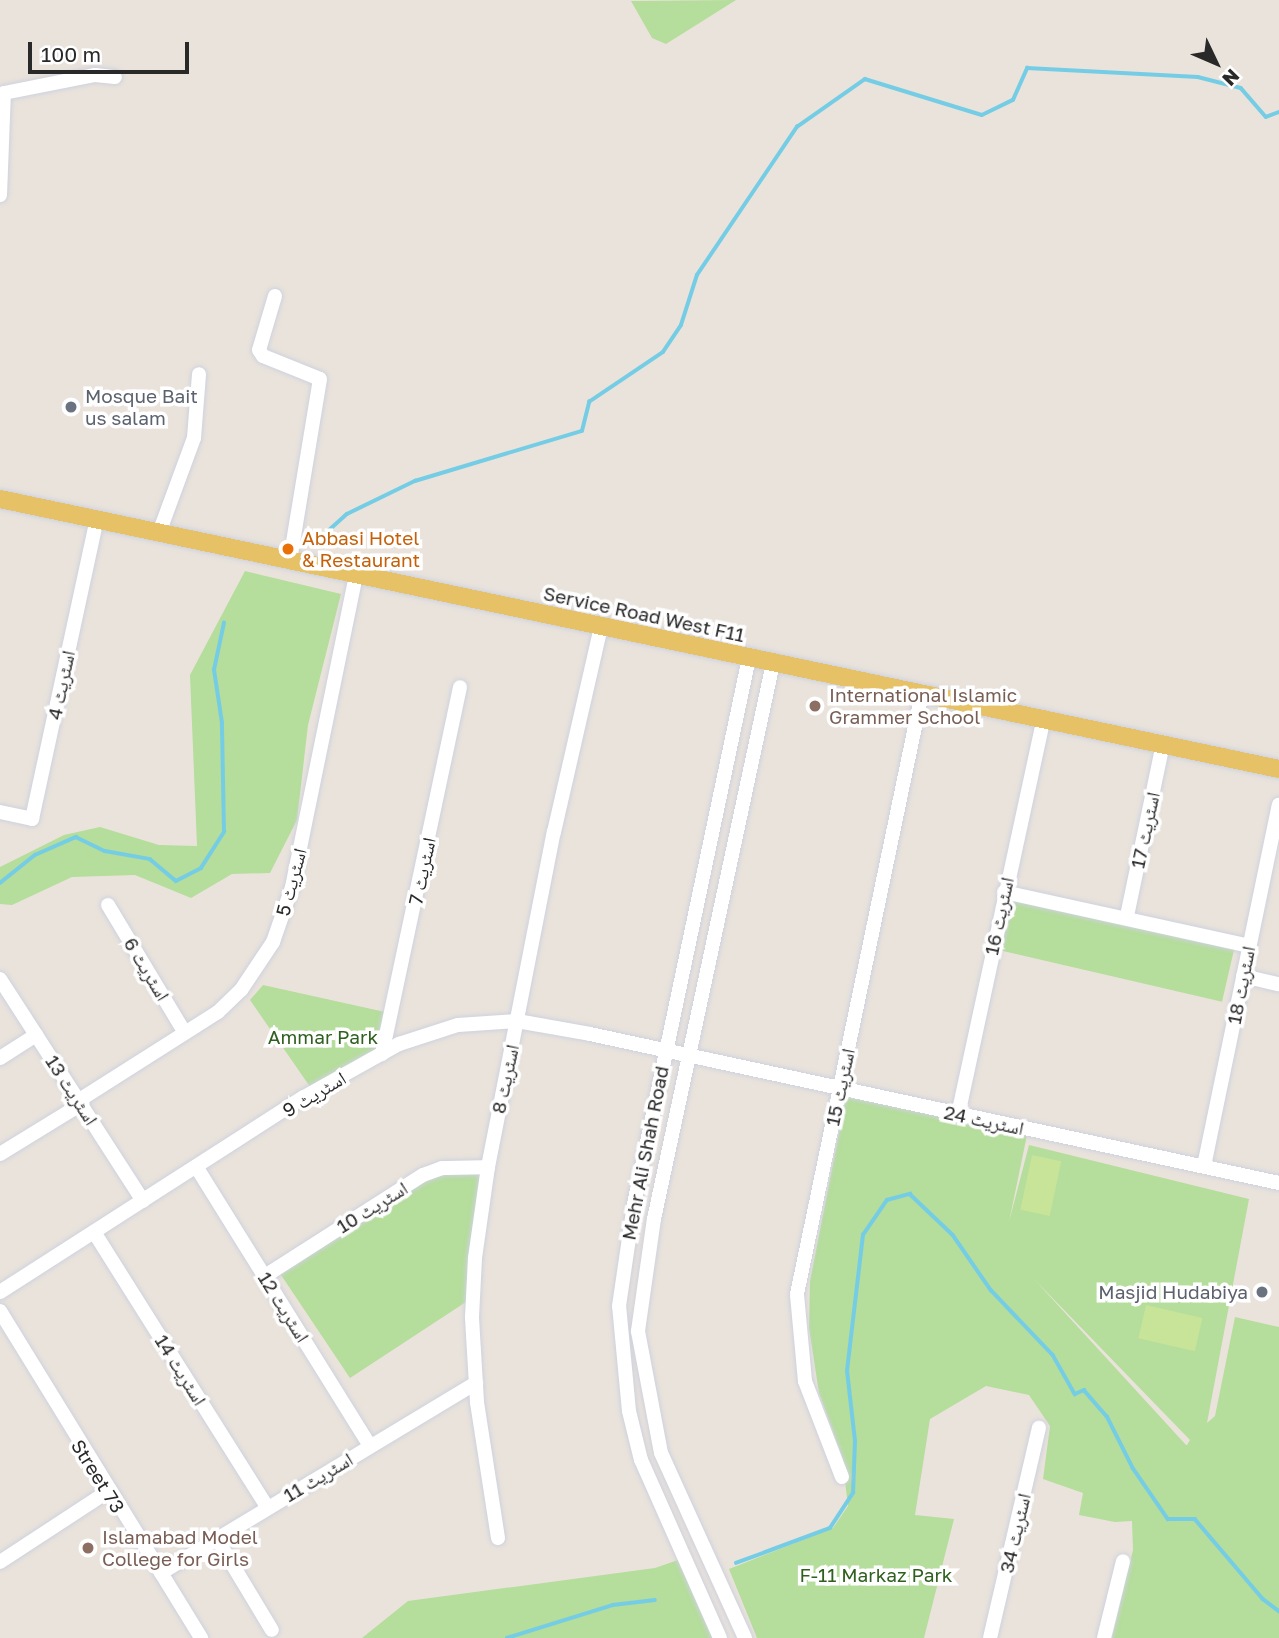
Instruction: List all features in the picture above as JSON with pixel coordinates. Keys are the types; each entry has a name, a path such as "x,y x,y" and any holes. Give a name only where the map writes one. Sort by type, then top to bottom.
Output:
{"main road":[{"name":"Service Road West F11","path":"0,499 1279,769"}],"street":[{"path":"0,195 4,93 95,75 115,76"},
{"path":"275,296 259,350 262,356 320,379 290,561"},
{"path":"159,533 194,438 199,374"},
{"name":"اسٹریٹ 4","path":"0,812 32,819 97,519"},
{"name":"اسٹریٹ 5","path":"0,1154 185,1033 241,990 273,942 292,887 356,575"},
{"name":"اسٹریٹ 8","path":"498,1538 476,1383 472,1296 488,1167 554,832 601,626"},
{"name":"Mehr Ali Shah Road","path":"720,1638 641,1460 619,1340 624,1254 749,659"},
{"name":"Mehr Ali Shah Road","path":"745,1638 661,1453 638,1331 643,1275 773,663"},
{"name":"اسٹریٹ 7","path":"382,1054 460,687"},
{"name":"اسٹریٹ 15","path":"842,1477 805,1381 797,1326 806,1241 922,693"},
{"name":"اسٹریٹ 16","path":"958,1115 1004,892 1044,718"},
{"name":"اسٹریٹ 17","path":"1127,916 1163,743"},
{"name":"اسٹریٹ 18","path":"1204,1166 1279,805"},
{"path":"1004,892 1127,916 1249,946"},
{"name":"اسٹریٹ 6","path":"108,905 185,1033"},
{"path":"1243,976 1279,984"},
{"name":"اسٹریٹ 13","path":"0,979 82,1101 143,1201"},
{"name":"اسٹریٹ 9","path":"0,1292 304,1097 399,1044 458,1025 517,1021 689,1058"},
{"path":"0,1058 36,1034"},
{"name":"اسٹریٹ 24","path":"689,1058 1279,1183"},
{"name":"اسٹریٹ 10","path":"265,1276 424,1175 442,1168 488,1167"},
{"name":"اسٹریٹ 12","path":"197,1168 370,1446"},
{"name":"اسٹریٹ 14","path":"94,1232 268,1508"},
{"name":"Street 73","path":"0,1311 107,1492 201,1638"},
{"name":"اسٹریٹ 11","path":"161,1573 476,1383"},
{"name":"اسٹریٹ 34","path":"990,1638 1039,1428"},
{"path":"1,1560 107,1492"},
{"path":"216,1539 272,1630"},
{"path":"1104,1638 1123,1561"}],"green space":[{"path":"736,0 666,44 652,38 631,1"},
{"path":"245,571 341,594 308,725 297,820 270,873 232,874 191,898 135,875 72,877 12,905 0,904 0,867 64,835 100,827 159,845 197,846 190,675"},
{"path":"1013,898 1234,949 1222,1002 1001,951"},
{"name":"Ammar Park","path":"263,985 385,1012 378,1049 313,1091 250,1000"},
{"name":"F-11 Markaz Park","path":"846,1097 1027,1135 1009,1222 1029,1145 1249,1199 1207,1423 1215,1416 1235,1317 1279,1327 1279,1638 1112,1638 1133,1550 1132,1521 1115,1522 1079,1515 1083,1493 1043,1479 1050,1426 1029,1395 986,1386 930,1419 915,1515 954,1519 924,1638 757,1638 729,1569 833,1528 848,1506 842,1456 819,1393 809,1328 810,1281","holes":["1034,1279 1190,1440 1186,1445"]},
{"path":"1032,1155 1061,1161 1050,1216 1020,1210"},
{"path":"488,1167 469,1300 350,1378 277,1269 423,1175"},
{"path":"1146,1305 1203,1318 1195,1351 1138,1338"},
{"path":"678,1560 718,1638 362,1638 408,1601 655,1568"}],"waterway":[{"path":"317,541 347,514 415,481 582,431 589,402 663,352 681,325 697,275 797,127 865,79 982,115 1013,100 1027,68 1198,77 1241,88 1266,117 1279,112"},
{"path":"0,883 35,855 76,837 105,851 150,859 176,881 201,868 224,832 222,723 214,670 224,623"},
{"path":"736,1563 830,1528 853,1493 855,1441 847,1371 863,1235 887,1200 910,1194 953,1235 991,1290 1053,1355 1075,1394 1084,1390 1107,1416 1133,1468 1168,1519 1195,1519 1263,1599 1279,1611"},
{"path":"507,1638 613,1605 655,1600"}],"place":[{"name":"Mosque Bait us salam","path":"71,407"},
{"name":"Abbasi Hotel & Restaurant","path":"288,549"},
{"name":"International Islamic Grammer School","path":"815,706"},
{"name":"Masjid Hudabiya","path":"1262,1292"},
{"name":"Islamabad Model College for Girls","path":"88,1548"}]}
